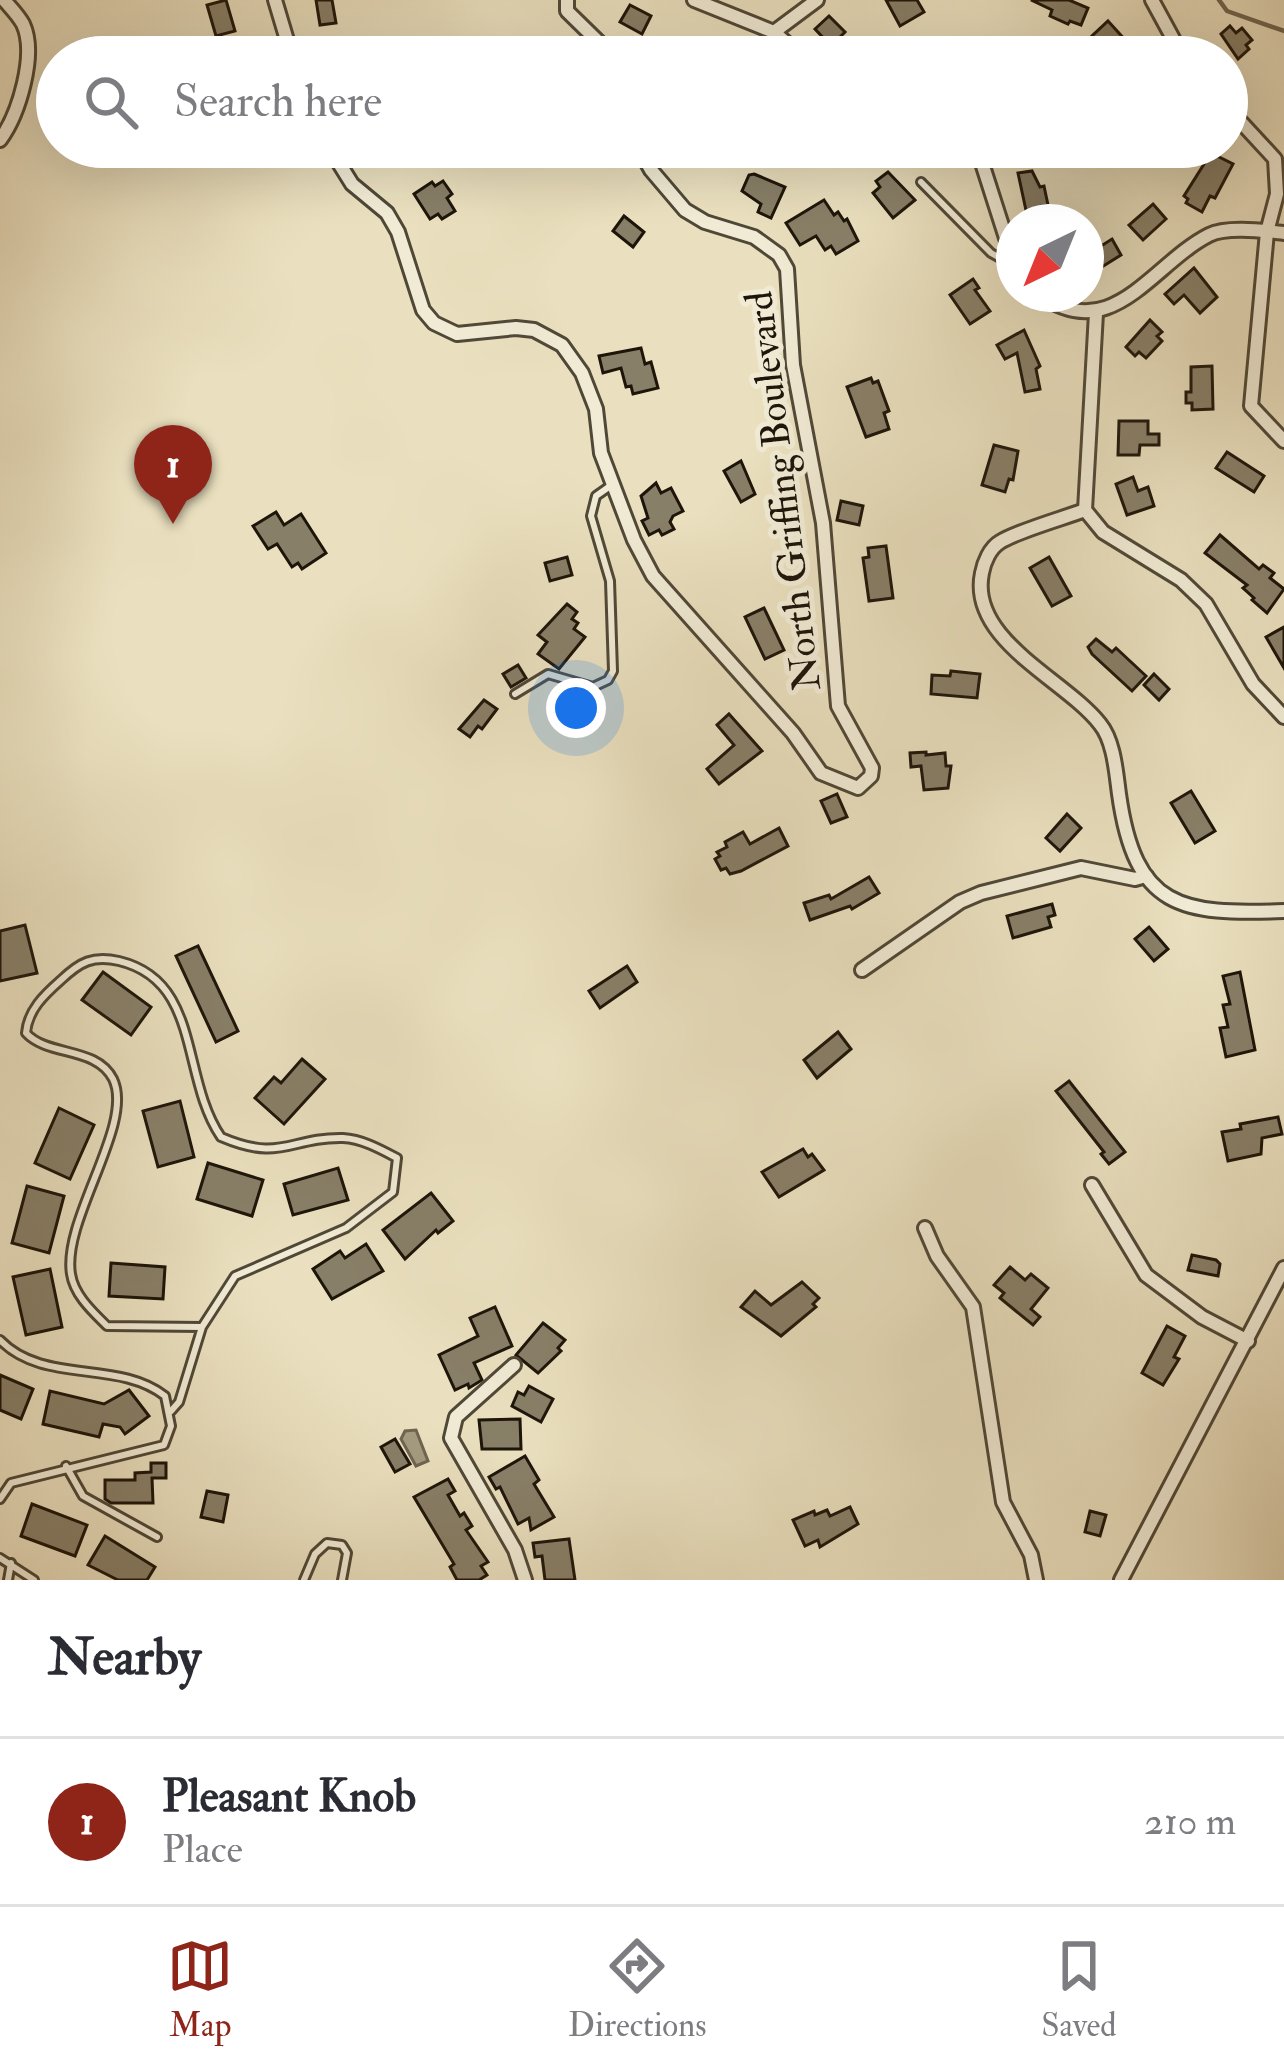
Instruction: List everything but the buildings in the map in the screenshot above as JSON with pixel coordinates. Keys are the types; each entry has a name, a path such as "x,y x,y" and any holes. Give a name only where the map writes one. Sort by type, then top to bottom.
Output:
{"street":[{"path":"0,140 28,54 23,25 4,0"},
{"path":"275,0 286,36"},
{"path":"567,0 567,11 593,36"},
{"path":"694,0 778,36"},
{"path":"774,32 817,0"},
{"path":"1151,0 1172,36"},
{"path":"1248,129 1275,159 1281,194 1267,232 1251,406 1284,441"},
{"name":"North Griffing Boulevard","path":"342,168 352,184 387,213 398,232 423,310 434,323 457,334 534,330 562,345 582,373 596,409 601,453 653,576 793,733 821,773 858,788 871,776 872,767 838,706 823,523 793,364 787,268 779,255 754,237 705,222 685,210 650,168"},
{"path":"984,168 996,208"},
{"path":"1090,312 1140,290 1212,233 1284,233"},
{"path":"1096,313 1085,510 1102,532 1181,580 1206,604 1252,684 1284,717"},
{"path":"1085,510 999,542 982,570 980,590 988,613 1012,649 1081,702 1105,729 1124,832 1146,876 1161,892 1180,905 1215,914 1284,911"},
{"path":"862,970 960,902 982,893 1081,868 1135,879 1146,876"},
{"path":"1092,1185 1146,1275 1202,1316 1248,1341"},
{"path":"925,1228 937,1256 973,1307 1003,1502 1030,1555 1036,1580"},
{"path":"1121,1580 1284,1268"},
{"path":"514,1365 456,1417 452,1438 515,1550 525,1580"}],"lane":[{"path":"921,182 996,256"},
{"path":"514,694 548,674 593,687 608,680 613,671 610,581 591,516 596,496 613,484"},
{"path":"171,1411 202,1327 235,1276 346,1228 393,1192 397,1158 369,1143 342,1138 273,1152 220,1137 197,1087 172,992 135,965 103,957 82,962 33,1007 26,1033 35,1043 91,1059 112,1078 117,1095 114,1120 75,1236 71,1274 90,1310 107,1326 202,1327"},
{"path":"0,1340 32,1360 75,1372 147,1382 165,1396 171,1411 164,1445 11,1483 0,1499"},
{"path":"66,1466 83,1496 157,1537"},
{"path":"304,1580 315,1553 327,1544 342,1545 347,1553 342,1580"},
{"path":"0,1558 34,1580"},
{"path":"8,1580 11,1563"}],"shaded area":[{"path":"416,1430 428,1461 416,1466 401,1439 405,1431"}],"waterway":[{"path":"1219,0 1227,11 1284,31"}],"place":[{"name":"Pleasant Knob","path":"173,524"}]}
